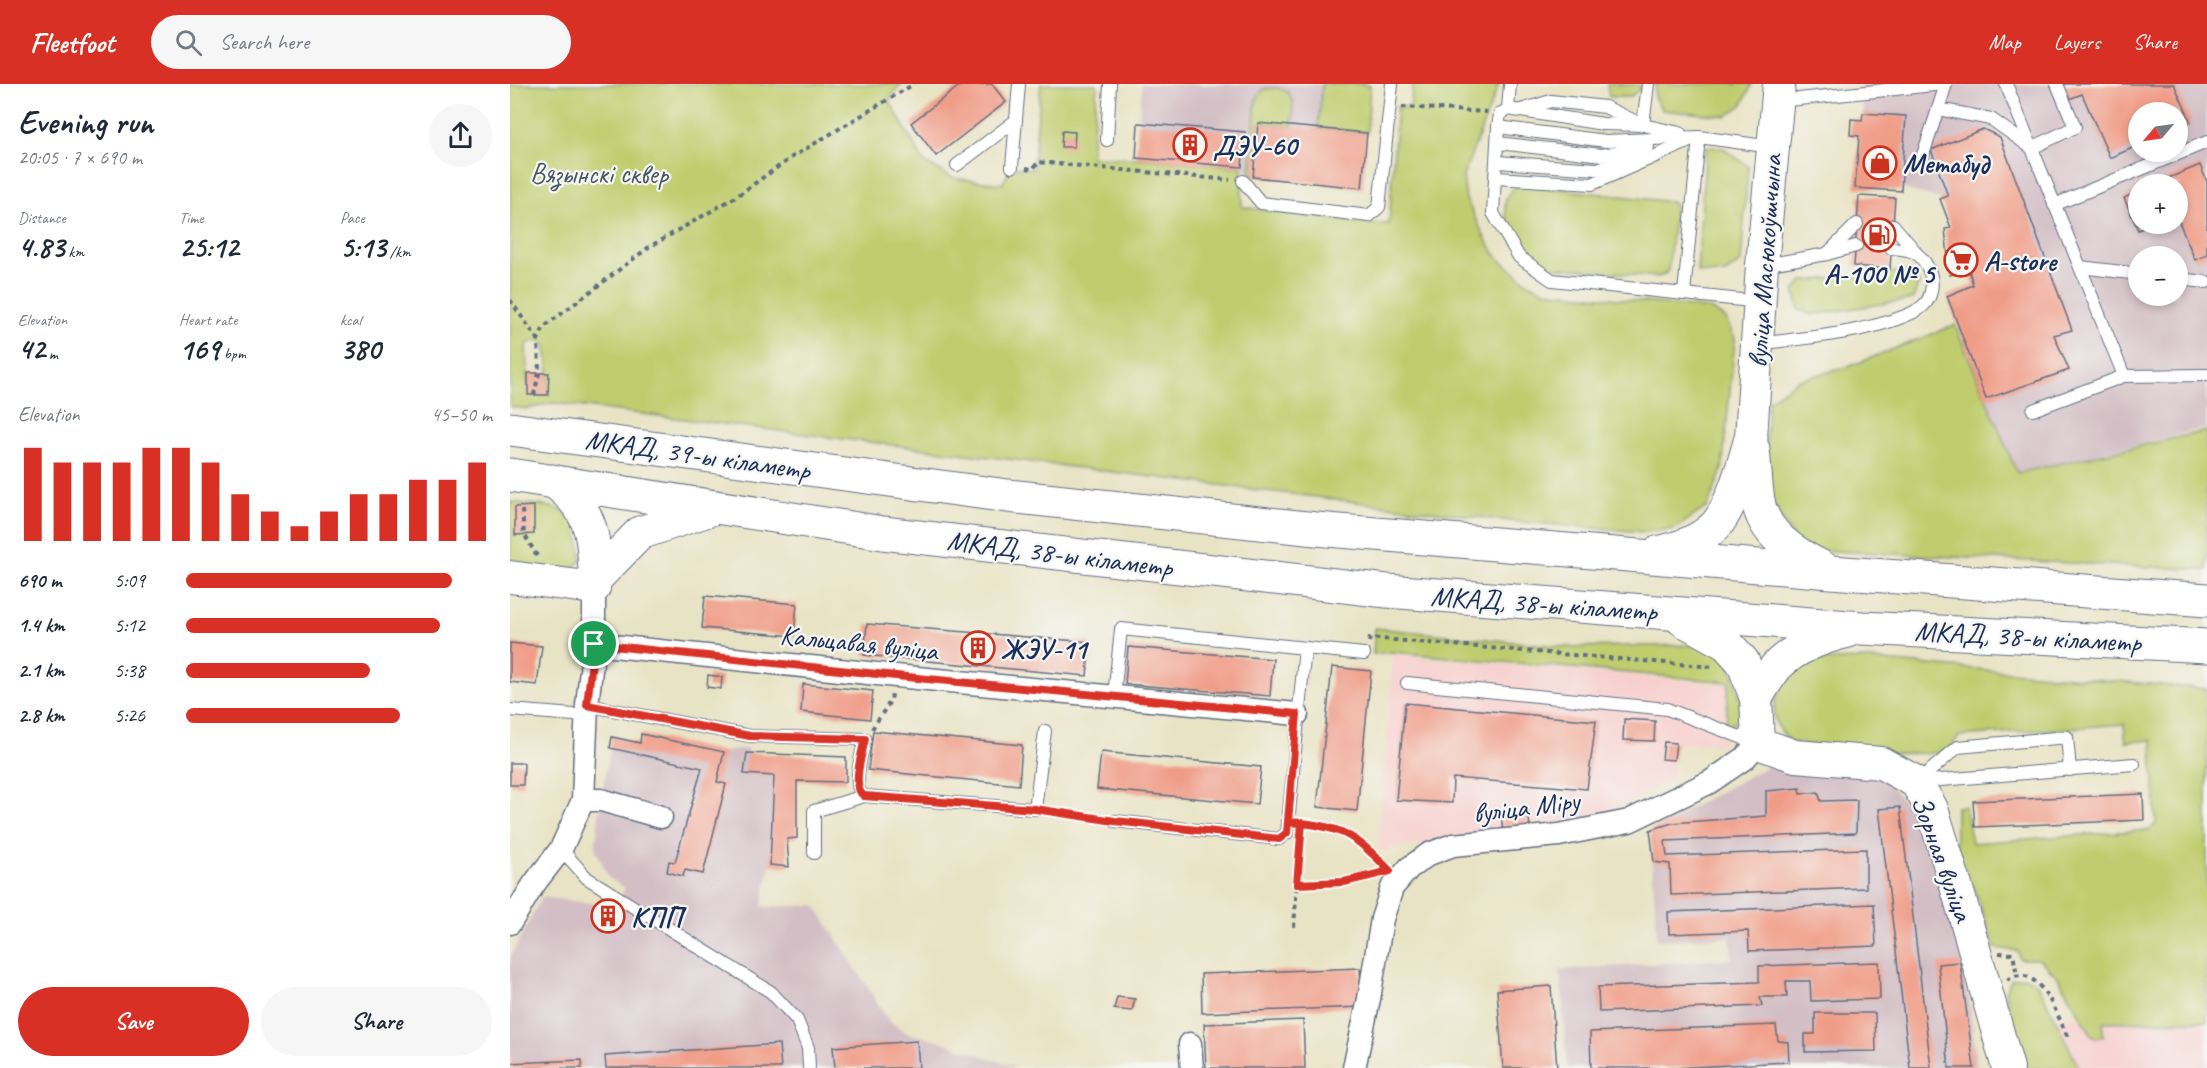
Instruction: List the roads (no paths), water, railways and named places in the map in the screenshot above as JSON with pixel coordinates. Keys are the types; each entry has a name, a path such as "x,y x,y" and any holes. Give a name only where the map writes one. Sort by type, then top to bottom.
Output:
{"highway":[{"name":"МКАД, 39-ы кіламетр","path":"514,428 886,480"},
{"path":"1639,556 1672,550 1714,528 1738,480 1751,438"},
{"path":"1751,438 1758,501 1766,524 1781,541 1802,557 1832,572"},
{"name":"МКАД, 39-ы кіламетр","path":"510,475 883,533"},
{"name":"МКАД, 38-ы кіламетр","path":"886,480 1008,496 1316,529 1832,572 2207,600"},
{"path":"553,481 570,493 580,507 592,532 595,544 595,584"},
{"path":"595,584 640,533 714,508"},
{"name":"МКАД, 38-ы кіламетр","path":"883,533 1387,591 1862,628 2207,646"},
{"path":"1666,613 1696,626 1727,644 1743,662 1752,684 1796,651 1832,635 1862,628"}],"street":[{"name":"вуліца Масюкоўшчына","path":"1751,438 1762,265 1779,92"},
{"path":"510,577 555,583 595,584 594,644 587,711 583,800 561,849 534,884 510,923"},
{"name":"Кальцавая вуліца","path":"594,644 896,676 1297,714"},
{"path":"1752,684 1758,743"},
{"name":"Зорная вуліца","path":"1758,743 1795,756 1881,763 1916,782 1932,809 2008,1068"},
{"name":"вуліца Міру","path":"1354,1068 1372,984 1382,919 1395,875 1429,854 1453,845 1558,835 1629,821 1710,782 1745,758 1758,743"},
{"path":"583,800 601,800 661,817"},
{"path":"1190,1044 1192,1068"}],"lane":[{"path":"1012,167 1018,84"},
{"path":"1107,140 1110,84"},
{"path":"1243,181 1261,203 1369,216 1379,207 1392,84"},
{"path":"1510,84 1509,111 1498,127 1493,213 1519,257 1552,280 1760,302"},
{"path":"1643,125 1648,84"},
{"path":"1779,92 1945,84 1922,158"},
{"path":"2006,84 2124,376"},
{"path":"2032,148 2075,128 2057,84"},
{"path":"1938,108 1991,119 2032,148"},
{"path":"1509,111 1603,124 1643,125 1699,137 1772,147"},
{"path":"957,165 1015,121"},
{"path":"1498,127 1606,141 1699,137"},
{"path":"1498,143 1602,155 1699,137"},
{"path":"1497,162 1597,169 1699,137"},
{"path":"1496,178 1592,184 1699,137"},
{"path":"1684,293 1699,137"},
{"path":"2054,206 2207,142"},
{"path":"1827,254 1857,224"},
{"path":"1757,344 1866,330 1907,315 1924,306 1932,290 1932,275 1924,260 1893,225"},
{"path":"1762,265 1827,254 1856,246"},
{"path":"1891,248 1915,251"},
{"path":"2080,267 2128,273"},
{"path":"2188,280 2206,282"},
{"path":"2033,410 2124,376 2207,375"},
{"path":"1114,696 1121,629 1364,654"},
{"path":"1115,821 1279,839 1287,833 1305,648"},
{"path":"1407,683 1667,709 1758,743"},
{"path":"510,710 587,711 750,736 865,739 856,786 859,793 864,796"},
{"path":"814,853 814,811 864,796 1035,809 1045,731"},
{"path":"1916,782 1958,747 2067,736 2070,770"},
{"path":"1916,782 2134,764"},
{"path":"561,849 587,878 771,992 797,1020 808,1048 810,1068"}],"place":[{"name":"ДЭУ-60","path":"1190,145"},
{"name":"Метабуд","path":"1880,163"},
{"name":"А-100 № 5","path":"1879,235"},
{"name":"А-store","path":"1961,260"},
{"name":"ЖЭУ-11","path":"978,648"},
{"name":"КПП","path":"608,916"}],"park label":[{"name":"Вязынскі сквер","path":"599,173"}]}
